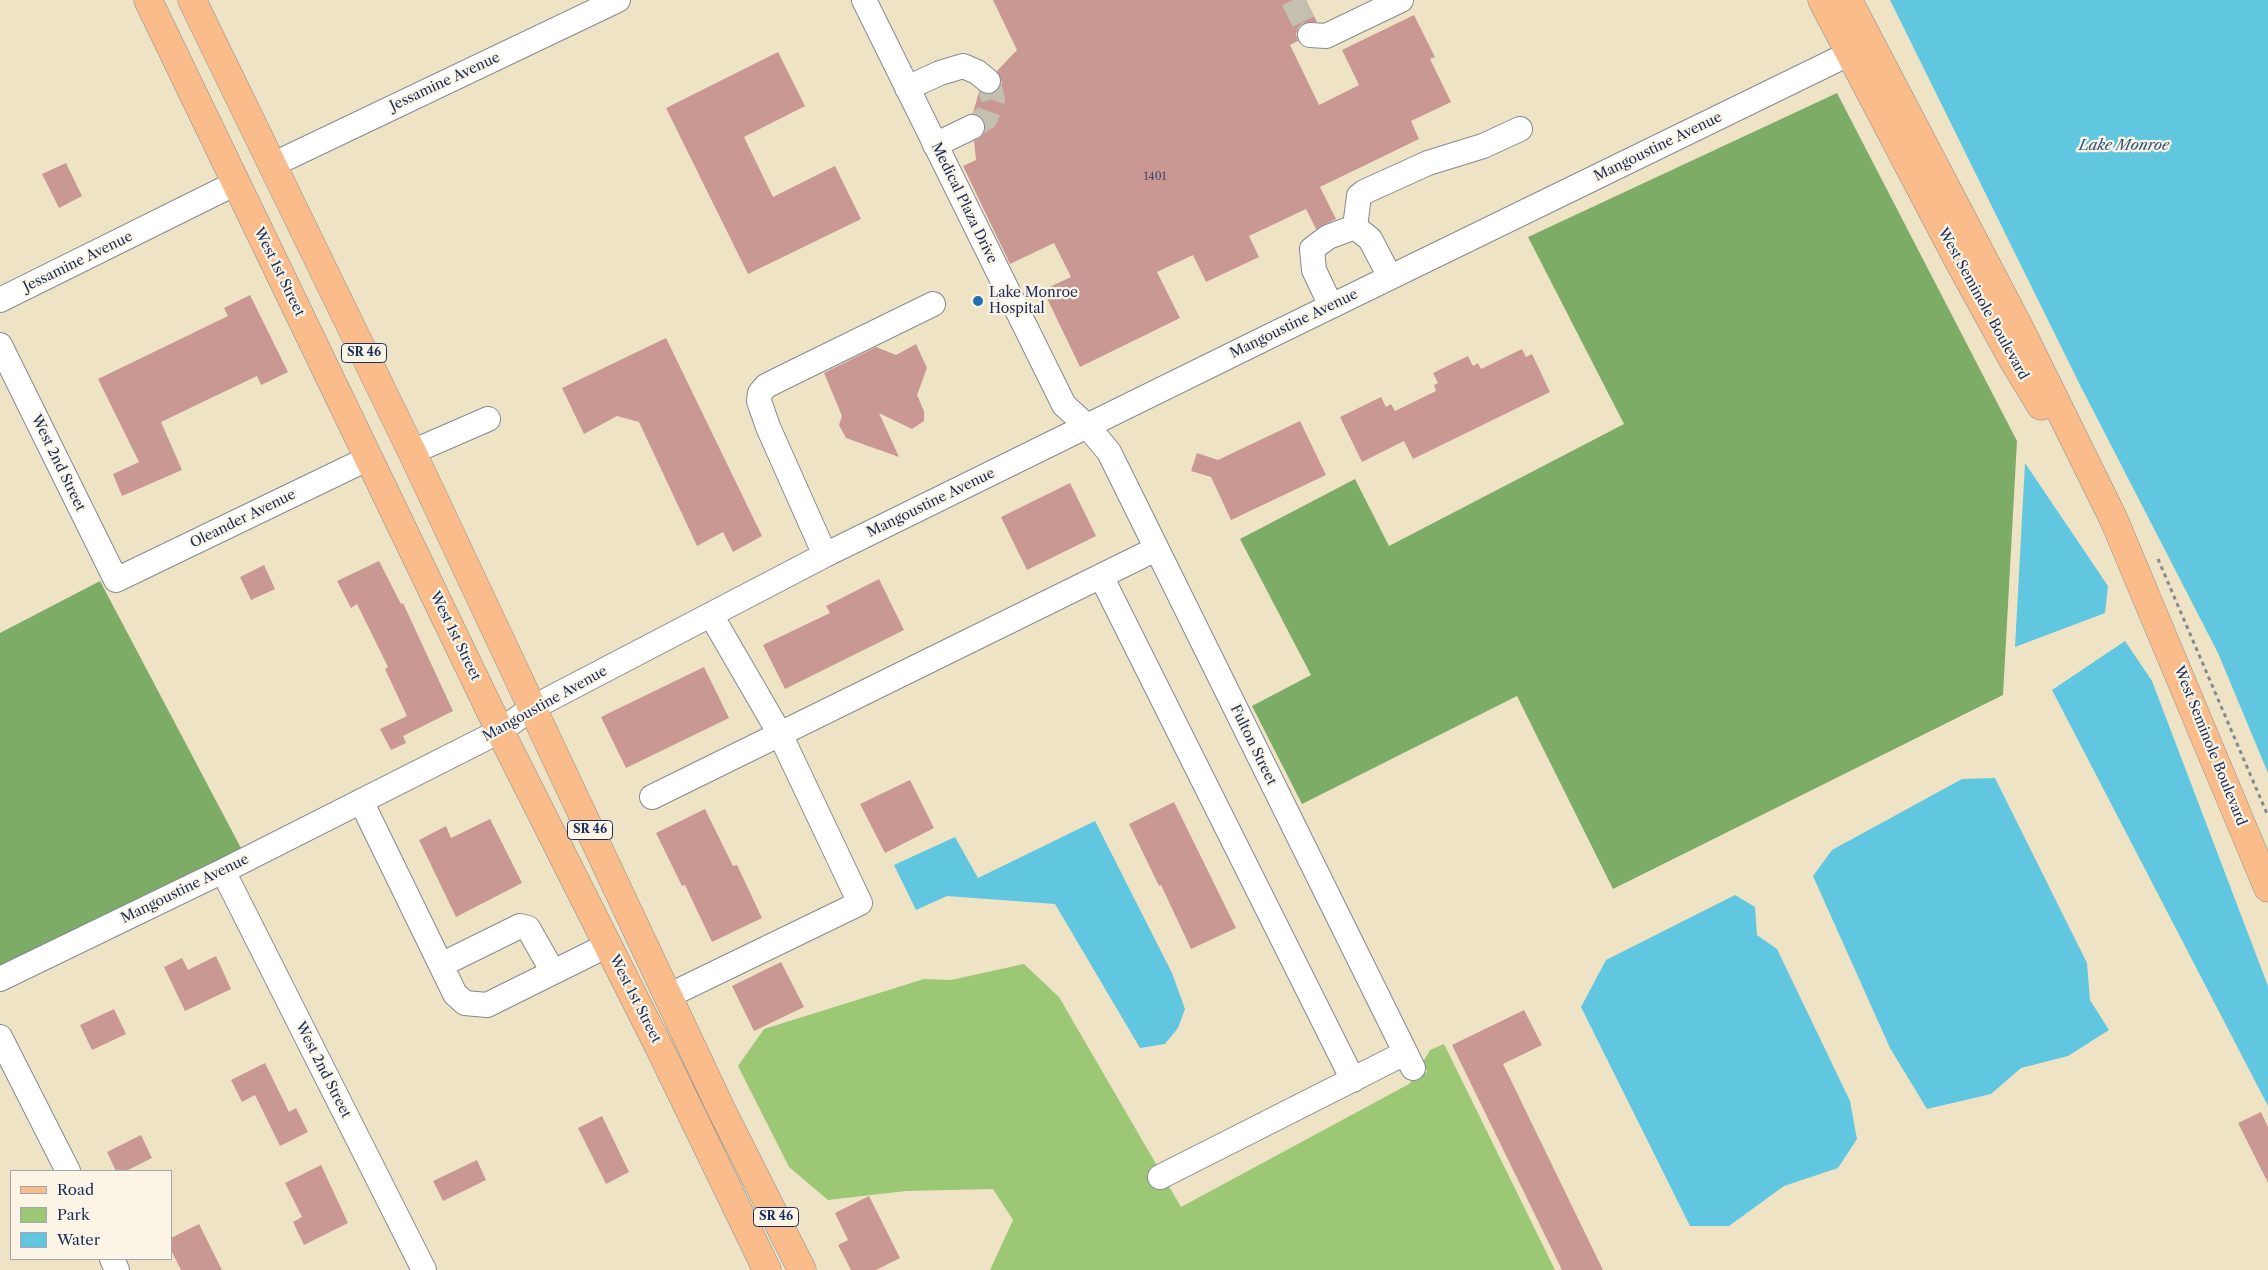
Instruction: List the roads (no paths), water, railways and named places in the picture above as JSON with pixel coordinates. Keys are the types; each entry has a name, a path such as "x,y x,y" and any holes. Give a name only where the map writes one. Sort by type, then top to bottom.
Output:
{"main road":[{"name":"West 1st Street","path":"148,0 500,730 608,945 767,1270"},
{"name":"SR 46","path":"192,0 412,452 721,1109 802,1270"},
{"name":"West Seminole Boulevard","path":"1822,0 1860,49 1999,334 2062,442 2150,605 2268,888"},
{"name":"West Seminole Boulevard","path":"1848,0 1860,49"},
{"path":"171,48 199,76 232,141 272,165"},
{"path":"236,183 255,189 266,197 286,229 316,257"}],"street":[{"name":"Jessamine Avenue","path":"272,165 618,0"},
{"name":"Medical Plaza Drive","path":"864,0 1064,405 1088,426"},
{"path":"1310,36 1326,36 1397,1"},
{"name":"Mangoustine Avenue","path":"0,978 223,871 500,730 532,708 825,555 1390,277 1860,49"},
{"path":"907,88 940,73 963,66 978,72 988,81"},
{"path":"935,145 972,127"},
{"path":"1355,227 1359,196 1364,192 1428,163 1483,146 1520,129"},
{"name":"Jessamine Avenue","path":"0,300 236,183"},
{"path":"1355,227 1370,239 1390,277"},
{"path":"1331,306 1314,270 1312,249 1328,237 1355,227"},
{"path":"825,555 768,427 759,402 760,394 766,386 933,304"},
{"name":"West 2nd Street","path":"0,345 116,580"},
{"path":"412,452 488,419"},
{"name":"Fulton Street","path":"1088,426 1108,452 1409,1060 1353,1080"},
{"name":"Oleander Avenue","path":"116,580 369,458"},
{"path":"652,797 1156,549"},
{"path":"1101,576 1353,1080 1160,1178"},
{"path":"668,996 860,903 780,734 712,615"},
{"path":"361,801 455,994 465,1003 487,1005 608,945"},
{"name":"West 2nd Street","path":"223,871 424,1270"},
{"path":"441,965 520,926 528,928 553,972"},
{"path":"0,1037 67,1170"}],"water":[{"name":"Lake Monroe","path":"1890,0 2268,0 2268,773 2218,653 2080,385"},
{"path":"2025,463 2108,586 2105,613 2015,647"},
{"path":"2125,641 2152,681 2268,986 2268,1106 2052,690"},
{"path":"1995,778 2087,963 2090,1000 2109,1030 2068,1056 2021,1068 1991,1094 1927,1109 1890,1048 1813,876 1832,850 1962,779"},
{"path":"1095,821 1172,973 1185,1009 1178,1028 1165,1044 1140,1048 1055,904 947,896 916,910 894,865 955,837 978,878"},
{"path":"1735,895 1755,907 1757,935 1777,949 1850,1101 1857,1139 1838,1168 1784,1186 1729,1226 1690,1226 1581,1007 1606,960"}],"tunnel":[{"path":"1293,0 1310,35"},
{"path":"972,127 986,118 993,99 988,81"}],"place":[{"name":"Lake Monroe Hospital","path":"978,301"}]}
